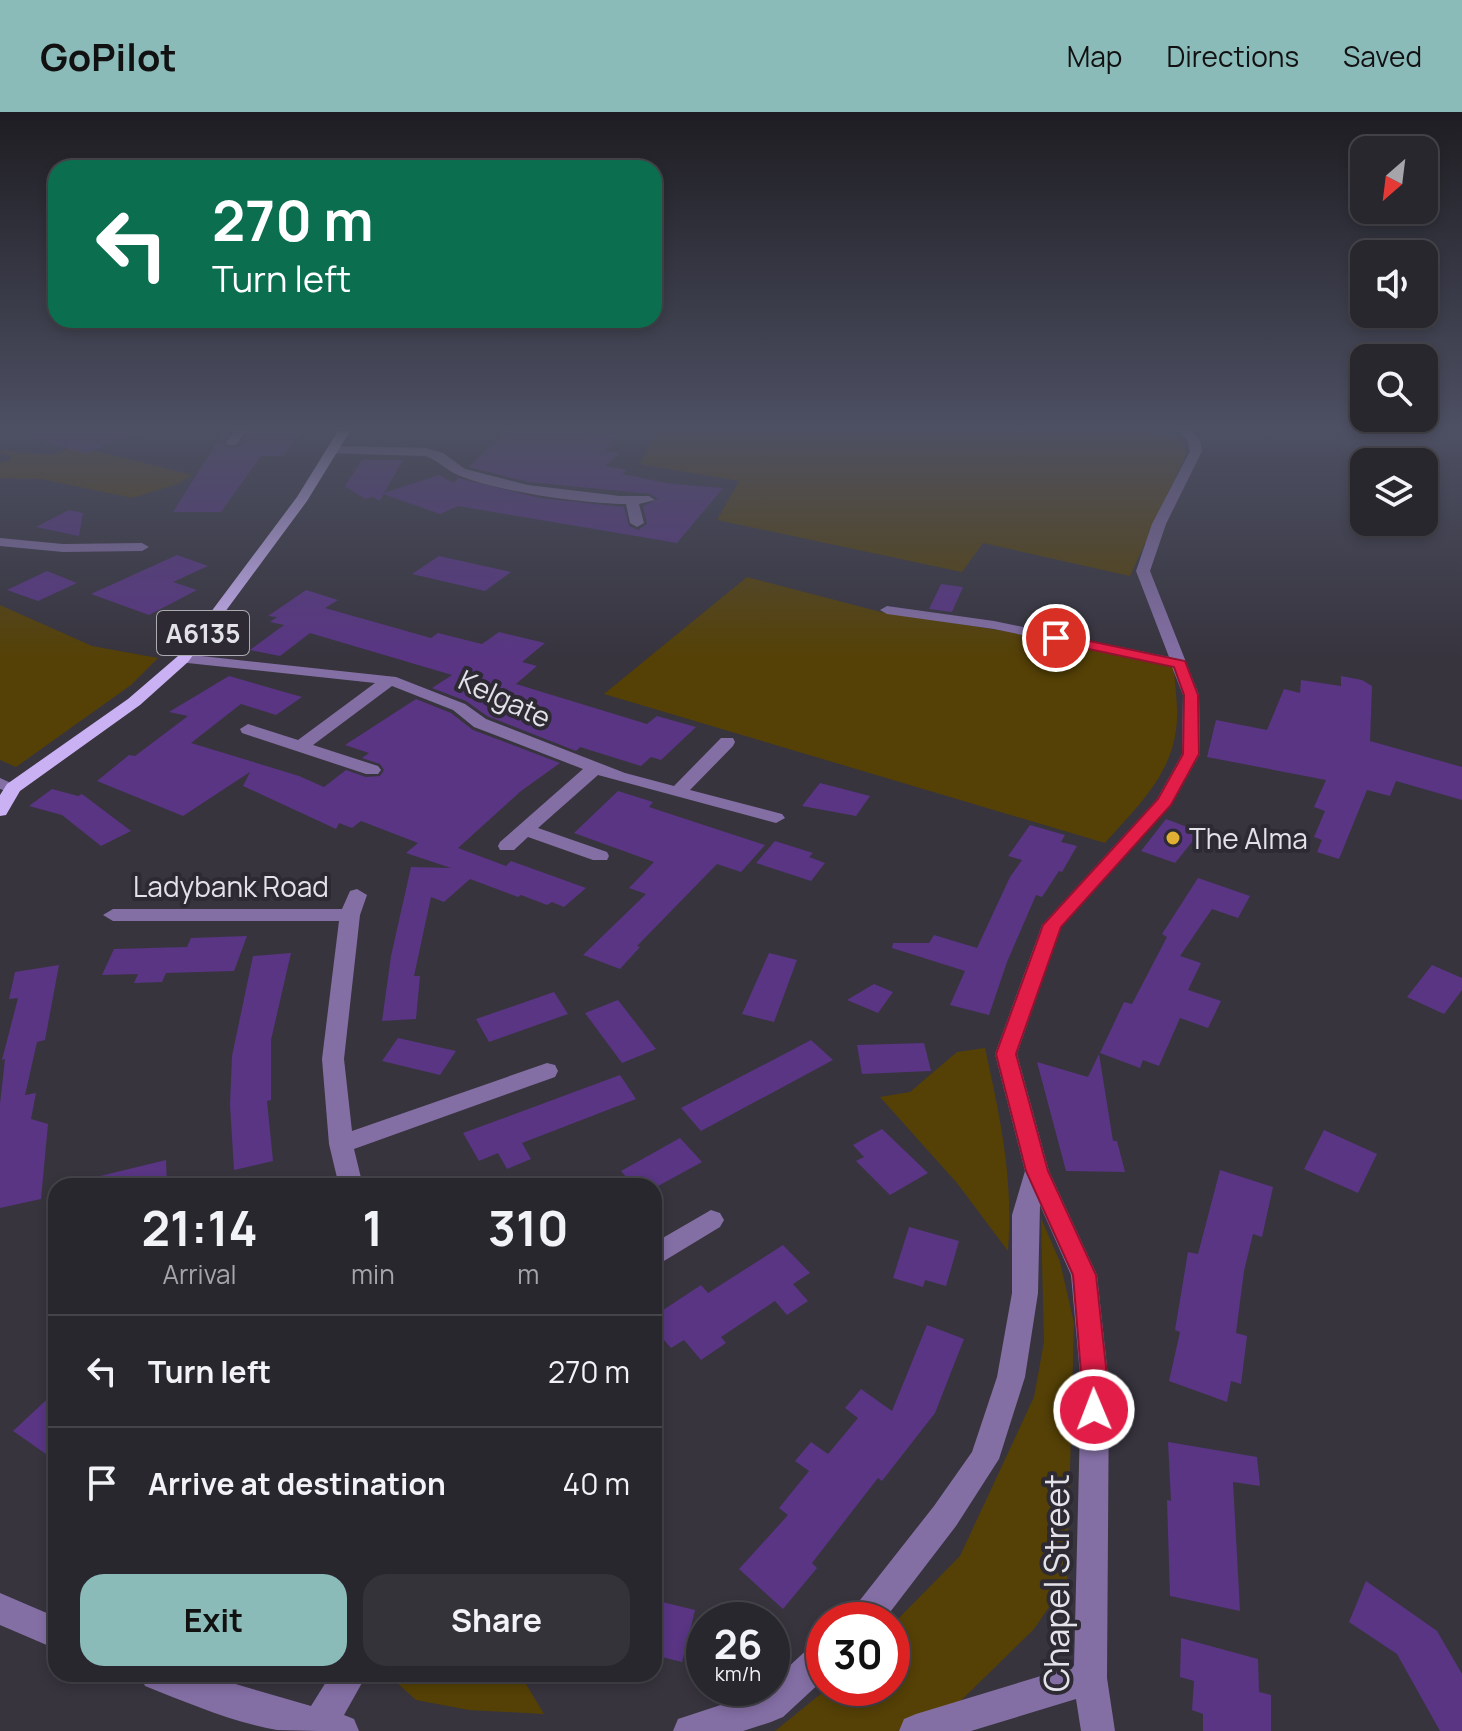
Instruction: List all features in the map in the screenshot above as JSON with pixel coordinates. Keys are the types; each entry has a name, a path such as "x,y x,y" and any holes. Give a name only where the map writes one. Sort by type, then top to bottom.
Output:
{"main road":[{"name":"A6135","path":"0,811 6,785 134,702 183,659 297,507"}],"street":[{"path":"633,507 637,523"},
{"name":"Chapel Street","path":"1098,1731 1090,1678 1095,1385 1084,1275 1037,1171 1006,1054 1052,925 1165,801 1191,754 1191,695 1143,571 1168,507"},
{"path":"0,542 63,548 142,547"},
{"path":"887,610 994,625 1180,664"},
{"name":"Kelgate","path":"183,659 390,680 459,707 480,723 619,777 776,818"},
{"path":"301,746 390,680"},
{"path":"248,729 372,770"},
{"path":"677,793 727,742"},
{"path":"507,846 596,767"},
{"path":"526,830 600,856"},
{"name":"Ladybank Road","path":"113,915 354,905 333,1059 341,1144"},
{"path":"349,1178 341,1144 547,1071"},
{"path":"878,1602 945,1516 984,1459 1011,1377 1025,1293 1025,1215 1037,1171"},
{"path":"662,1251 711,1220"},
{"path":"0,1609 48,1630"},
{"path":"690,1731 771,1705 806,1673"},
{"path":"916,1731 1090,1678"},
{"path":"178,1682 223,1699 331,1727 347,1682"}],"shaded area":[{"path":"725,507 1162,507 1130,576 983,543 962,572 717,520"},
{"path":"747,577 881,612 1005,631 1167,664 1174,668 1177,715 1167,763 1150,791 1105,843 604,694"},
{"path":"0,605 92,646 158,658 131,685 16,767 0,760"},
{"path":"985,1048 1007,1174 1008,1251 957,1183 880,1097 910,1092 957,1052"},
{"path":"1041,1218 1060,1262 1074,1323 1067,1581 1034,1629 938,1723 896,1731 775,1731 806,1706 910,1706 910,1607 960,1556 1034,1397 1044,1342"},
{"path":"396,1682 525,1682 544,1714 469,1710 416,1700"}],"building":[{"path":"176,507 225,507 221,512 173,512"},
{"path":"419,507 457,507 440,514"},
{"path":"461,507 620,507 624,507 629,526 638,530 647,524 643,507 707,507 677,543"},
{"path":"69,510 83,513 79,536 36,527"},
{"path":"177,555 208,566 173,582 197,590 149,615 91,594"},
{"path":"439,556 511,572 485,591 412,574"},
{"path":"47,571 77,583 38,601 7,590"},
{"path":"941,584 963,587 952,612 929,609"},
{"path":"306,590 338,600 325,608 431,638 438,633 482,644 499,632 545,643 522,662 537,666 516,684 647,724 657,716 696,727 661,760 651,757 641,766 580,747 576,751 487,716 466,701 432,688 452,675 310,633 280,656 250,650 284,625 270,622 277,617 268,616"},
{"path":"229,676 302,697 276,715 241,704 191,743 299,776 324,787 346,770 366,777 380,776 384,770 380,764 362,758 369,753 345,745 416,699 451,713 473,730 560,763 521,791 458,848 506,866 511,861 586,888 564,907 552,902 547,905 521,895 518,897 470,879 444,902 431,897 414,976 420,976 416,1019 382,1021 391,956 411,867 451,868 406,853 418,843 361,821 352,828 339,823 336,829 243,786 250,772 183,816 97,781 129,755 135,756 188,716 169,712"},
{"path":"1341,676 1362,680 1372,686 1370,741 1462,767 1462,800 1396,781 1390,796 1367,790 1339,859 1317,852 1322,840 1314,837 1325,811 1314,807 1326,780 1207,757 1216,720 1267,730 1284,689 1300,693 1301,680 1341,686"},
{"path":"820,783 870,796 856,816 802,806"},
{"path":"52,789 78,796 82,794 131,831 101,846 62,815 29,806"},
{"path":"618,791 653,802 649,807 765,845 741,872 717,864 637,946 640,947 620,969 583,955 646,894 629,888 654,862 574,833"},
{"name":"The Alma","path":"1166,819 1200,832 1175,863 1141,851"},
{"path":"1030,825 1065,835 1061,842 1077,846 1042,897 1036,895 1007,962 989,1015 950,1005 965,971 892,948 893,943 929,943 934,935 977,948 1010,877 1022,860 1008,856"},
{"path":"775,841 813,853 809,857 825,863 811,881 756,863"},
{"path":"1198,878 1250,896 1238,918 1212,909 1180,956 1201,963 1188,990 1221,1001 1208,1028 1180,1018 1159,1066 1143,1060 1140,1068 1100,1053 1124,1002 1132,1004 1167,937 1162,934"},
{"path":"247,936 234,971 166,973 162,982 134,983 138,974 102,975 114,949 187,947 191,938"},
{"path":"291,953 271,1040 271,1100 267,1101 273,1161 234,1170 230,1105 232,1056 253,956"},
{"path":"769,953 797,960 774,1022 742,1014"},
{"path":"59,965 45,1040 37,1042 25,1095 36,1093 31,1119 48,1124 41,1199 0,1208 0,1104 5,1059 2,1060 18,998 9,999 15,972"},
{"path":"1432,965 1462,978 1462,990 1444,1014 1407,997"},
{"path":"874,984 893,992 878,1013 847,1000"},
{"path":"554,992 568,1014 489,1042 476,1019"},
{"path":"618,1000 656,1049 622,1063 585,1013"},
{"path":"398,1038 456,1051 440,1075 382,1061"},
{"path":"811,1040 833,1060 701,1131 681,1108"},
{"path":"924,1043 931,1071 862,1074 857,1045"},
{"path":"1099,1054 1113,1141 1117,1141 1125,1172 1066,1171 1037,1062 1088,1077"},
{"path":"620,1075 636,1099 522,1143 531,1159 507,1169 498,1153 479,1161 463,1133"},
{"path":"882,1129 928,1173 890,1195 856,1161 864,1157 853,1145"},
{"path":"1324,1130 1377,1154 1358,1193 1304,1169"},
{"path":"680,1138 702,1162 662,1184 662,1178 627,1178 621,1171"},
{"path":"166,1160 167,1178 96,1177"},
{"path":"1220,1170 1273,1187 1262,1237 1253,1234 1244,1271 1236,1333 1247,1336 1241,1384 1231,1381 1227,1402 1169,1381 1180,1332 1175,1330 1188,1252 1198,1254"},
{"path":"909,1227 959,1241 946,1286 925,1280 923,1287 893,1278"},
{"path":"783,1245 810,1273 793,1284 808,1301 787,1315 775,1301 721,1337 726,1343 701,1360 684,1340 671,1348 662,1338 662,1311 701,1285 708,1293"},
{"path":"927,1325 964,1339 935,1413 882,1481 878,1478 812,1563 817,1568 789,1602 775,1602 739,1569 788,1515 779,1508 809,1471 795,1461 811,1442 828,1454 858,1418 845,1408 861,1389 892,1411"},
{"path":"48,1398 48,1455 13,1431"},
{"path":"1168,1442 1257,1457 1260,1486 1233,1482 1240,1611 1170,1596"},
{"path":"1366,1581 1437,1631 1462,1674 1462,1731 1440,1731 1397,1654 1349,1622"},
{"path":"662,1602 686,1608 686,1646 682,1662 662,1657"},
{"path":"1181,1638 1258,1659 1259,1692 1271,1695 1271,1731 1203,1731 1203,1714 1192,1710 1194,1681 1180,1677"}],"place":[{"name":"The Alma","path":"1173,838"}],"route":[{"path":"1056,638 1180,664 1191,695 1191,754 1165,801 1052,925 1006,1054 1028,1127 1037,1171 1084,1275 1095,1385 1094,1410"}]}
